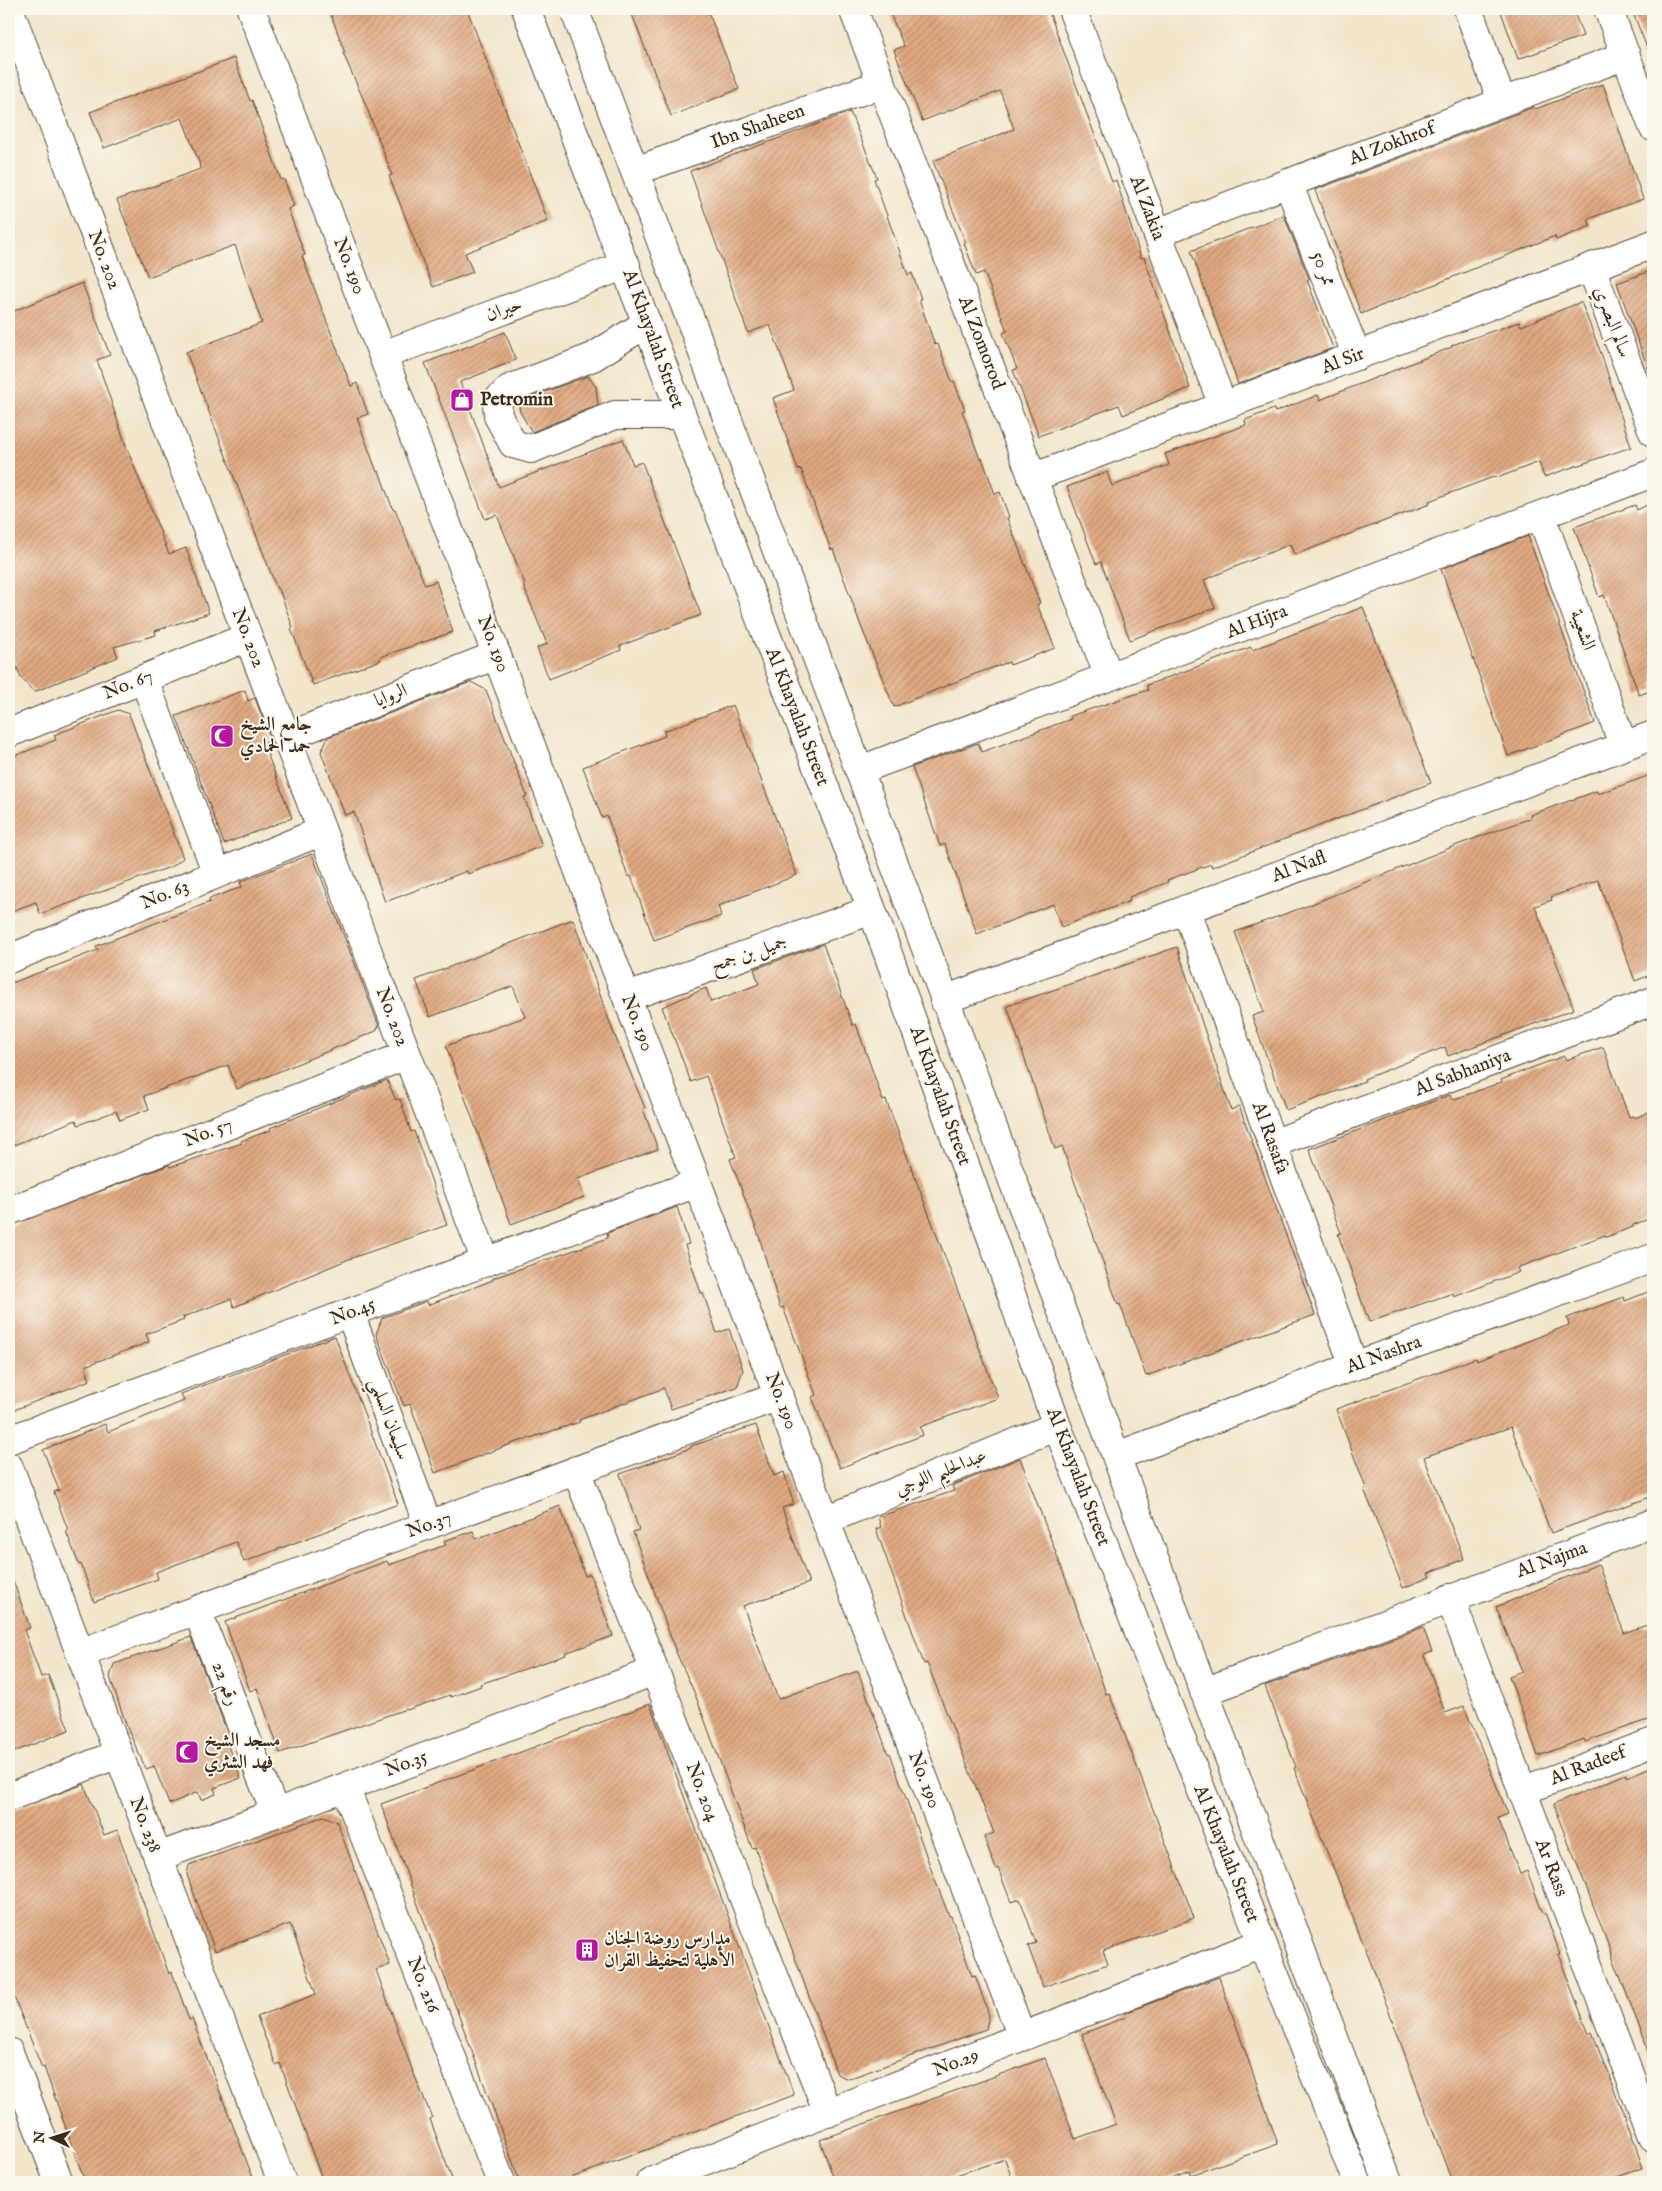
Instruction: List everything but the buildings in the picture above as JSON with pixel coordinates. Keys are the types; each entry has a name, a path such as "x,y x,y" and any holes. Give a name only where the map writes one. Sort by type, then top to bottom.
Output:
{"street":[{"name":"No. 190","path":"251,9 1022,2037"},
{"name":"Al Khayalah Street","path":"526,9 626,265 681,415 872,910 996,1250 1057,1426 1357,2182"},
{"name":"Al Khayalah Street","path":"574,9 860,770 944,1000 1117,1456 1360,2111 1383,2181"},
{"name":"Al Zomorod","path":"853,9 1109,677"},
{"name":"Al Zakia","path":"1072,9 1222,406"},
{"path":"1468,9 1502,102"},
{"path":"1608,9 1653,127"},
{"name":"No. 202","path":"15,13 248,638 486,1262"},
{"name":"Al Zokhrof","path":"1157,232 1626,55"},
{"name":"Ibn Shaheen","path":"635,171 881,84"},
{"name":"ممر 50","path":"1288,183 1357,356"},
{"name":"Al Sir","path":"1032,478 1653,244"},
{"name":"حيران","path":"383,355 626,265"},
{"name":"سالم البصري","path":"1591,268 1653,432"},
{"path":"647,323 593,357 509,389 497,401 498,416 513,444 531,449 616,415 681,415"},
{"name":"Al Hijra","path":"860,770 1653,473"},
{"name":"الشعيبة","path":"1541,515 1623,745"},
{"name":"No. 67","path":"10,729 248,638"},
{"name":"الروايا","path":"286,736 497,655"},
{"path":"144,679 218,874"},
{"name":"Al Nafl","path":"944,1000 1653,734"},
{"name":"No. 63","path":"9,960 322,831"},
{"name":"Al Rasafa","path":"1186,909 1354,1366"},
{"name":"جميل بن جمح","path":"626,997 872,910"},
{"name":"Al Sabhaniya","path":"1272,1144 1653,1001"},
{"name":"No. 57","path":"9,1211 407,1054"},
{"name":"No.45","path":"9,1440 697,1183"},
{"path":"996,1250 1010,1267 1022,1268 1033,1264 1034,1238"},
{"name":"Al Nashra","path":"1117,1456 1354,1366 1653,1258"},
{"path":"1030,1346 1029,1323 1032,1314 1045,1309 1052,1311 1060,1319 1074,1346"},
{"name":"سليمان السلمي","path":"350,1313 428,1525"},
{"name":"No.37","path":"80,1653 778,1396"},
{"name":"عبدالحليم اللوجي","path":"826,1520 1057,1426"},
{"name":"No. 238","path":"9,1467 282,2182"},
{"name":"No. 204","path":"576,1470 828,2113"},
{"name":"Al Najma","path":"1204,1692 1653,1522"},
{"name":"Ar Rass","path":"1450,1598 1653,2138"},
{"name":"رقم 22","path":"197,1610 274,1814"},
{"name":"No.35","path":"158,1857 655,1671"},
{"name":"Al Radeef","path":"1522,1791 1653,1742"},
{"path":"9,1797 118,1754"},
{"name":"No. 216","path":"345,1787 501,2182"},
{"name":"No.29","path":"650,2182 687,2176 828,2113 1262,1943"},
{"path":"9,2052 59,2182"},
{"path":"1332,2120 1352,2162 1370,2154 1360,2111"}],"place":[{"name":"Petromin","path":"462,400"},
{"name":"جامع الشيخ حمد الحمادي","path":"222,736"},
{"name":"مسجد الشيخ فهد الشثري","path":"187,1752"},
{"name":"مدارس روضة الجنان الأهلية لتحفيظ القران","path":"587,1950"}]}
